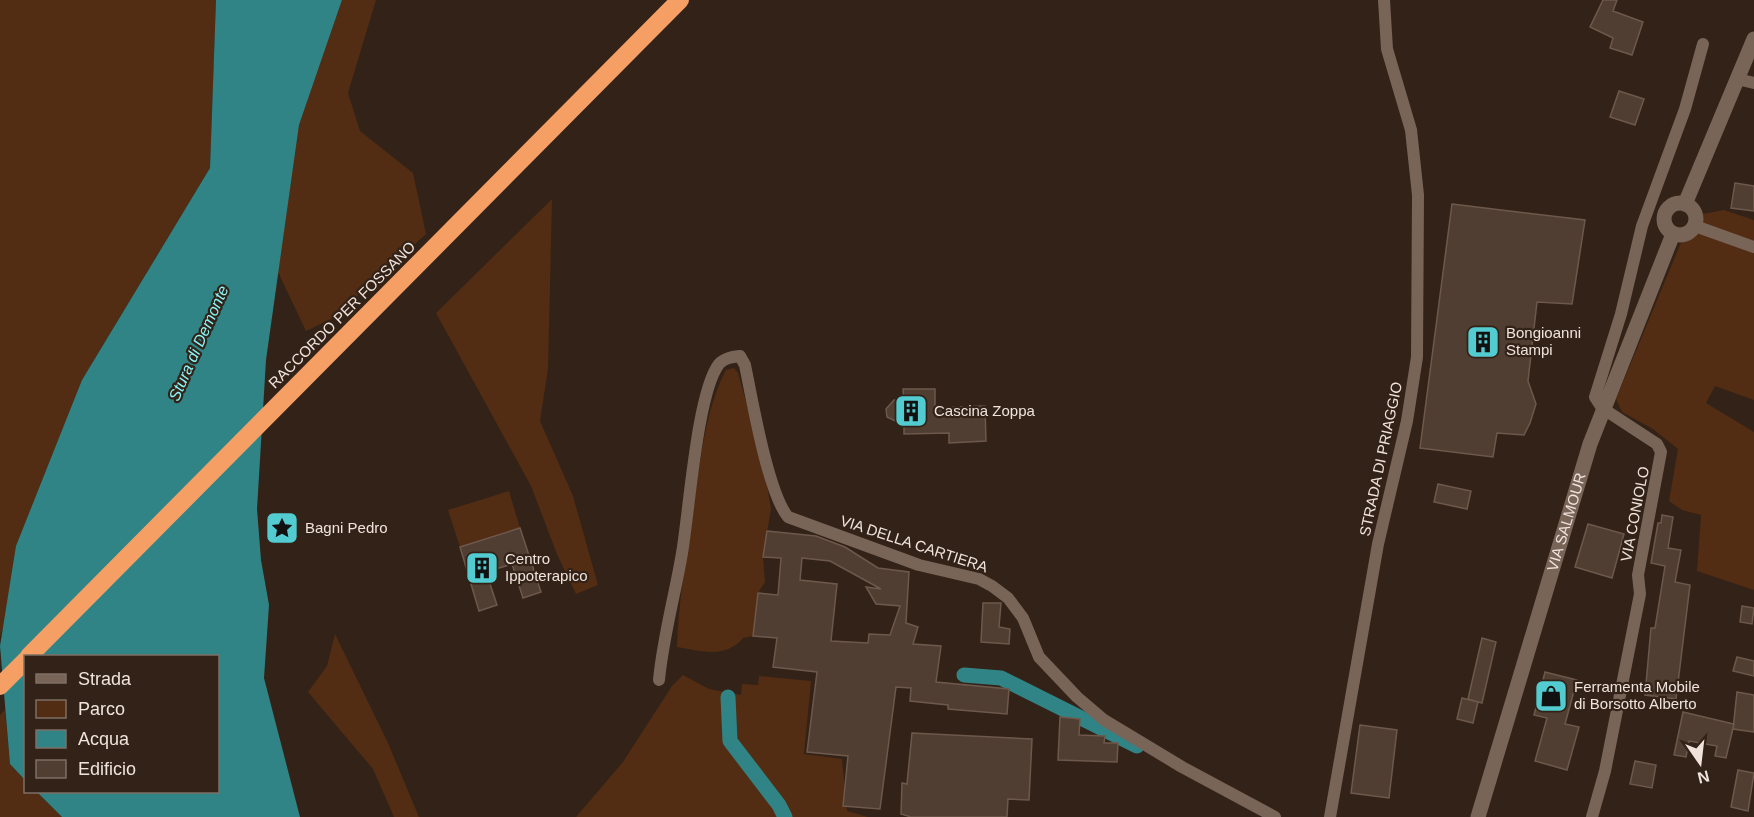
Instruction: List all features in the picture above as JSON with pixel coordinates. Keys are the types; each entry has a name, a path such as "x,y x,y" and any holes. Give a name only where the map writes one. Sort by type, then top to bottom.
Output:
{"highway":[{"name":"RACCORDO PER FOSSANO","path":"31,655 680,0"},
{"path":"0,686 24,662"}],"main road":[{"path":"1685,204 1754,39"},
{"path":"1685,204 1695,213 1695,226 1688,233 1673,234 1665,226 1664,216 1670,207 1685,204"},
{"name":"VIA SALMOUR","path":"1478,817 1602,408 1673,234"}],"street":[{"name":"STRADA DI PRIAGGIO","path":"1330,817 1378,544 1407,421 1417,357 1418,195 1411,130 1387,49 1384,0"},
{"path":"1602,408 1595,397 1621,314 1642,226 1685,109 1703,44"},
{"path":"1737,79 1754,83"},
{"path":"1695,226 1754,247"},
{"name":"VIA DELLA CARTIERA","path":"658,680 682,553 700,427 712,379 720,364 729,358 740,356 745,365 775,490 788,517 919,565 979,579 992,586 1008,598 1023,618 1039,657 1077,697 1104,720 1202,778 1275,817"},
{"name":"VIA CONIOLO","path":"1592,817 1605,771 1640,594 1638,575 1661,452 1657,444 1602,408"}],"green space":[{"path":"0,0 216,0 210,168 82,380 0,637"},
{"path":"342,0 376,0 348,93 360,131 413,173 426,234 335,317 306,331 278,272 299,125"},
{"path":"552,199 548,369 540,421 573,496 598,585 576,594 557,554 531,486 436,313"},
{"path":"1724,210 1754,220 1754,400 1715,386 1706,403 1754,432 1754,590 1697,571 1701,515 1682,510 1669,501 1678,449 1653,429 1622,412 1616,399 1692,216"},
{"path":"734,368 738,373 763,463 771,509 763,557 765,582 758,593 753,636 743,638 729,649 712,652 677,647 678,631 707,423 726,370"},
{"path":"509,491 520,528 460,547 448,510"},
{"path":"335,634 388,743 419,817 394,817 373,769 308,692 327,666"},
{"path":"683,675 709,689 741,695 742,684 758,685 759,676 811,681 804,754 842,759 847,811 868,817 576,817 623,762 672,686"},
{"path":"5,710 10,764 24,779 24,793 38,793 62,817 0,817 0,715"}],"water":[{"name":"Stura di Demonte","path":"216,0 342,0 299,125 266,360 257,509 261,560 269,605 264,678 300,817 62,817 38,793 219,793 219,655 24,655 24,779 10,764 0,646 16,546 82,380 210,168"}],"building":[{"path":"1603,0 1617,0 1613,11 1643,22 1632,55 1610,48 1613,38 1590,27"},
{"path":"1619,91 1644,99 1635,125 1610,117"},
{"path":"1735,183 1754,186 1754,211 1731,208"},
{"name":"Bongioanni Stampi","path":"1452,204 1585,220 1572,304 1537,302 1528,381 1536,404 1530,423 1524,435 1497,433 1493,457 1420,448"},
{"path":"903,389 935,389 935,408 985,406 986,441 949,443 949,433 904,434 904,425 887,417 886,409 894,400 904,400"},
{"path":"1438,484 1471,491 1467,509 1434,502"},
{"path":"1662,515 1673,517 1668,548 1681,550 1675,582 1690,585 1676,699 1645,695 1651,628 1655,628 1665,566 1651,563 1658,523 1661,523"},
{"path":"1588,524 1624,534 1612,578 1575,567"},
{"name":"Centro Ippoterapico","path":"520,528 541,592 523,598 512,564 486,572 497,605 479,611 460,547"},
{"path":"767,531 816,536 845,547 878,568 909,572 906,623 918,627 913,644 941,646 936,682 1009,689 1007,714 948,709 948,705 910,701 911,688 896,687 880,809 843,806 848,756 807,752 817,672 773,667 777,638 753,636 758,593 778,595 781,558 763,557","holes":["802,558 830,561 881,589 866,587 876,604 900,606 890,635 869,634 868,643 831,641 837,584 800,580"]},
{"path":"983,603 1001,603 999,627 1010,629 1009,644 981,642"},
{"path":"1742,606 1754,608 1752,624 1740,622"},
{"path":"1482,638 1496,642 1482,703 1468,699"},
{"path":"1737,657 1754,661 1754,676 1733,671"},
{"path":"1545,672 1577,680 1565,724 1579,727 1567,770 1535,761 1547,718 1534,715"},
{"path":"1737,692 1754,695 1754,732 1733,729"},
{"path":"1462,698 1478,702 1473,723 1457,719"},
{"path":"1683,712 1734,724 1726,758 1715,756 1717,746 1689,741 1686,757 1674,755"},
{"path":"1060,717 1080,719 1079,735 1105,736 1104,743 1118,743 1117,762 1058,760"},
{"path":"1360,725 1397,730 1389,798 1351,793"},
{"path":"912,733 1032,739 1029,800 1008,799 1007,817 911,817 901,814 902,783 907,784"},
{"path":"1635,761 1656,765 1652,788 1630,784"},
{"path":"1738,770 1754,773 1748,811 1731,807"}],"waterway":[{"path":"964,675 1001,678 1137,746"},
{"path":"728,697 730,741 779,805 785,817"}],"place":[{"name":"Bongioanni Stampi","path":"1483,342"},
{"name":"Cascina Zoppa","path":"911,411"},
{"name":"Bagni Pedro","path":"282,528"},
{"name":"Centro Ippoterapico","path":"482,568"},
{"name":"Ferramenta Mobile di Borsotto Alberto","path":"1551,696"}]}
